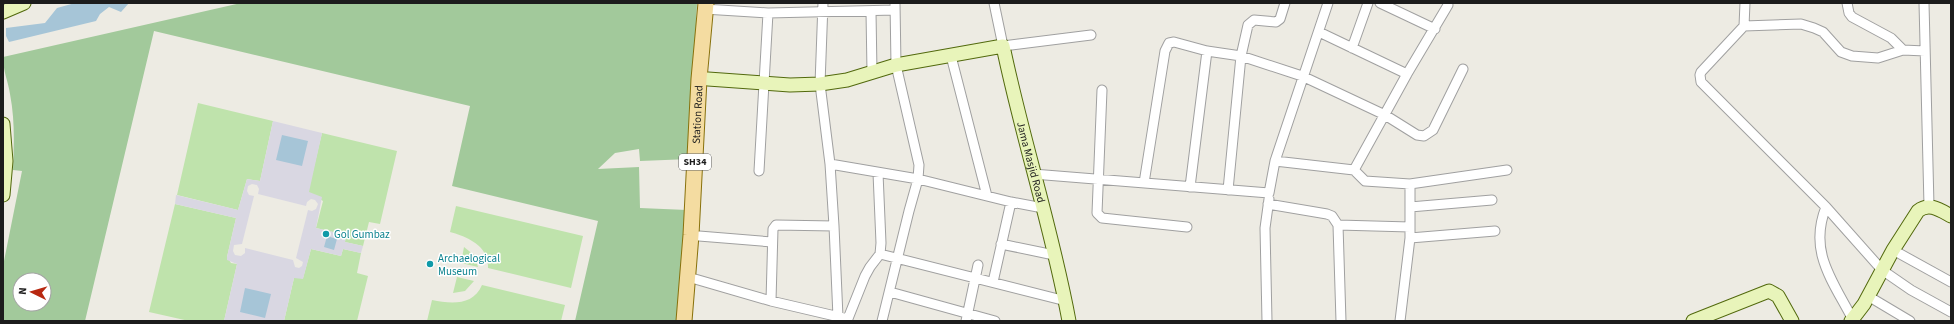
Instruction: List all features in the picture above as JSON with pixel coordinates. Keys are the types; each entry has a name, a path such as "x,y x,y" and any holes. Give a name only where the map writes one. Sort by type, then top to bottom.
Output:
{"main road":[{"name":"Station Road","path":"692,321 700,236 708,80 709,6"},
{"name":"Station Road","path":"684,321 709,6"}],"street":[{"path":"3,12 24,3"},
{"path":"823,3 820,84 830,164 838,317"},
{"name":"Jama Masjid Road","path":"994,3 1033,174 1066,301 1069,321"},
{"path":"1228,190 1241,56 1248,25 1254,20 1276,22 1280,19 1285,3"},
{"path":"1267,321 1265,228 1269,193 1275,161 1302,76 1319,32 1328,3"},
{"path":"1352,48 1368,3"},
{"path":"1380,3 1435,29"},
{"path":"1745,3 1744,26 1701,72 1700,79 1826,207 1882,270 1911,290 1951,312"},
{"path":"1847,3 1849,13 1852,17 1891,38 1903,50"},
{"path":"1924,3 1929,206"},
{"path":"1354,170 1407,74 1448,5"},
{"path":"709,6 740,7 768,13 871,12 895,7 896,65 919,165 918,179 882,321"},
{"path":"871,12 872,72"},
{"path":"759,171 768,13"},
{"path":"1744,26 1801,24 1823,32 1841,52 1852,56 1878,58 1903,50 1925,51"},
{"path":"1319,32 1407,74"},
{"path":"708,80 764,84 820,84 847,80 896,65 1003,46 1091,36"},
{"path":"1144,183 1166,46 1168,43 1174,42 1207,51 1241,56 1302,76 1385,114 1417,135 1424,136 1430,134 1433,130 1463,69"},
{"path":"1190,187 1207,51"},
{"path":"950,56 987,196"},
{"path":"1102,90 1097,213 1102,218 1186,227"},
{"path":"3,124 6,161 3,195"},
{"path":"1275,161 1354,170 1365,181 1410,184 1507,170"},
{"path":"830,164 918,179 1010,202 1043,208"},
{"path":"695,279 771,301 848,320 865,276 880,254 879,183 882,173"},
{"path":"1033,174 1269,193"},
{"path":"1400,321 1410,238 1410,184"},
{"path":"1410,207 1492,200"},
{"path":"992,282 1010,202"},
{"path":"1268,204 1327,214 1332,216 1338,225 1341,321"},
{"path":"1826,207 1820,222 1818,241 1821,259 1852,320 1868,296 1893,250 1918,211 1923,207 1929,206 1951,216"},
{"path":"1338,225 1410,227"},
{"path":"771,301 772,233 776,226 834,226"},
{"path":"1410,238 1495,231"},
{"path":"700,236 772,242"},
{"path":"1001,244 1054,255"},
{"path":"1893,250 1951,282"},
{"path":"880,254 1066,301"},
{"path":"967,318 978,265"},
{"path":"1693,321 1769,291 1778,296 1792,321"},
{"path":"890,292 967,318 995,321"},
{"path":"1868,296 1910,321"}],"green space":[{"path":"241,3 697,3 690,159 640,161 639,149 615,153 598,169 639,167 640,208 687,210 678,321 575,321 598,221 452,186 470,106 154,31 85,321 3,321 3,266 22,171 13,170 13,113 3,57"},
{"path":"198,103 273,121 260,181 247,179 238,210 177,195"},
{"path":"322,133 397,151 380,224 369,222 363,246 345,242 346,235 316,228 323,201 308,192"},
{"path":"175,204 236,218 227,257 231,263 237,264 224,321 189,321 149,312"},
{"path":"456,206 583,236 571,288 488,268 485,254 481,248 470,240 450,232"},
{"path":"464,247 474,255 478,267 461,263"},
{"path":"311,249 341,256 343,249 361,253 357,273 368,276 357,321 284,321 294,278 303,278"},
{"path":"457,277 474,281 465,291 453,293"},
{"path":"482,285 565,305 561,321 427,321 432,300 454,303 461,302 473,297"}],"shaded area":[{"path":"273,121 322,133 309,192 322,197 316,228 346,235 345,242 363,246 361,253 343,249 341,256 311,249 303,279 294,278 284,321 224,321 237,264 227,260 236,218 175,204 176,195 238,210 247,179 260,181","holes":["252,184 257,185 259,189 258,194 306,206 307,202 311,199 315,200 318,204 316,209 312,211 308,210 296,258 303,262 302,266 299,268 295,267 293,260 245,248 245,253 241,256 235,255 233,251 234,245 242,244 254,196 249,195 247,191 248,186"]}],"water":[{"path":"75,3 129,3 121,12 109,7 100,14 96,21 9,42 6,36 6,28 45,23 57,8"},
{"path":"282,135 308,141 302,166 276,160"},
{"path":"327,236 337,239 334,250 324,247"},
{"path":"245,288 271,294 265,318 240,312"}],"place":[{"name":"Gol Gumbaz","path":"326,234"},
{"name":"Archaelogical Museum","path":"430,264"}]}
